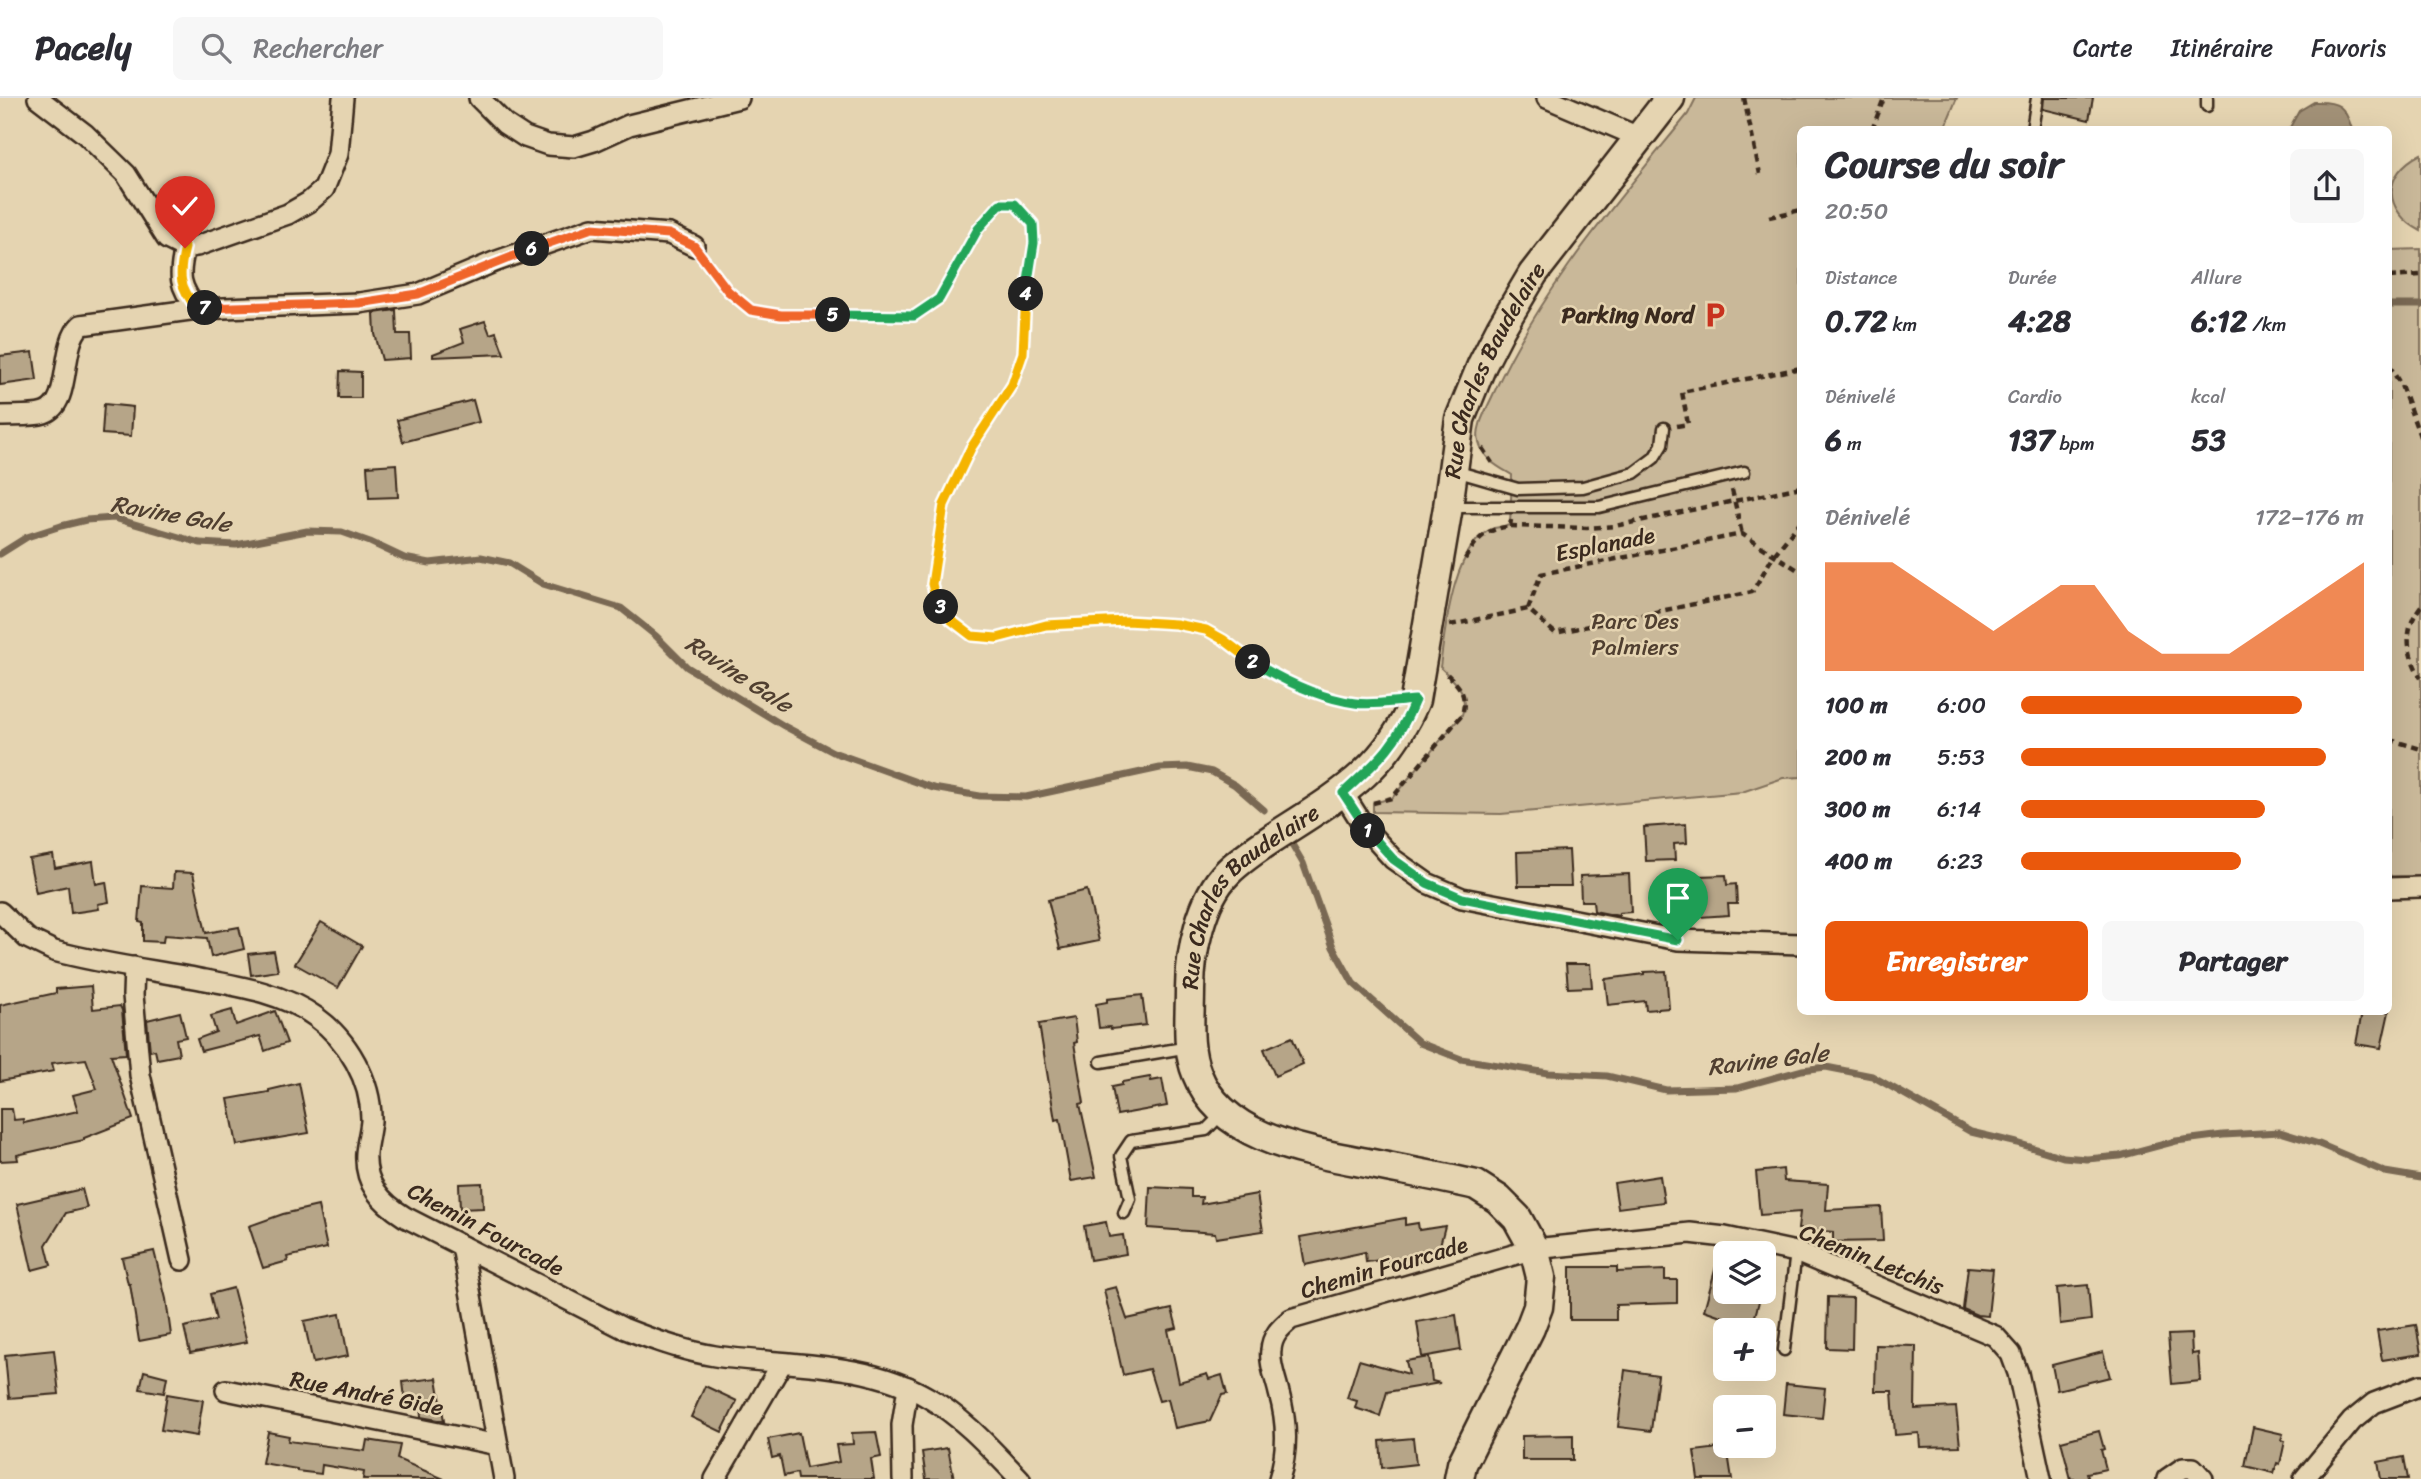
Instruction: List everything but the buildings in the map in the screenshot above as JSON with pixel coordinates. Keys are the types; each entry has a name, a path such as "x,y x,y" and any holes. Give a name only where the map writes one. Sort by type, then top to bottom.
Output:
{"main road":[{"name":"Rue Charles Baudelaire","path":"1459,1479 1462,1464 1538,1307 1541,1277 1534,1249 1517,1218 1498,1199 1476,1185 1310,1152 1271,1140 1238,1123 1224,1112 1212,1100 1197,1075 1189,1047 1190,969 1201,916 1225,874 1247,855 1343,793 1381,758 1404,726 1415,700 1454,470 1460,419 1501,328 1533,274 1670,98"}],"street":[{"path":"37,98 106,153 126,174 167,239 185,248 198,246 288,214 309,202 324,189 338,154 343,98"},
{"path":"479,98 505,124 525,137 548,145 573,147 629,125 739,98"},
{"path":"1547,98 1641,138"},
{"path":"0,416 45,413 54,406 61,395 70,339 81,326 197,309 359,303 418,294 494,262 592,228 669,234 694,246"},
{"path":"185,248 180,276 183,292 197,309"},
{"path":"1343,793 1365,828 1393,859 1427,883 1462,898 1678,940 1797,944"},
{"path":"2392,888 2421,887"},
{"name":"Chemin Fourcade","path":"0,912 27,938 54,951 235,985 284,999 316,1017 336,1033 355,1063 369,1102 371,1121 366,1155 369,1179 374,1191 392,1209 623,1328 654,1341 716,1356 840,1369 908,1387 928,1397 964,1422 1020,1479"},
{"path":"134,967 133,995 140,1075 182,1260"},
{"name":"Chemin Letchis","path":"1534,1249 1690,1233 1725,1237 1796,1252 1995,1336 2011,1354 2018,1373 2041,1479"},
{"path":"462,1246 504,1479"},
{"name":"Chemin Fourcade","path":"1282,1475 1286,1438 1280,1397 1270,1359 1273,1337 1280,1327 1291,1319 1534,1249"},
{"path":"715,1479 782,1363"},
{"path":"2304,1479 2352,1421 2374,1403 2421,1385"},
{"path":"903,1479 902,1425 908,1387"},
{"name":"Rue André Gide","path":"226,1390 498,1445"},
{"path":"2167,1479 2183,1468 2193,1468 2203,1479"}],"lane":[{"path":"2033,126 2037,98"},
{"path":"1454,470 1518,489 1583,488 1634,473 1654,458 1662,445 1664,428"},
{"path":"1448,507 1599,507 1744,472"},
{"path":"1101,1062 1189,1047"},
{"path":"1124,1213 1130,1199 1121,1156 1131,1141 1206,1130 1224,1112"},
{"path":"1784,1350 1796,1252"}],"path":[{"path":"1744,98 1760,174"},
{"path":"1874,126 1884,98"},
{"path":"694,246 728,291 751,310 781,315 914,316 939,299 978,229 1000,204 1015,204 1033,224 1034,243 1024,304 1023,353 1012,385 971,448 944,505 932,584 936,600 951,620 972,636 997,638 1046,625 1126,621 1176,624 1206,630 1271,673 1318,694 1357,704 1415,700"},
{"path":"1769,217 1797,211"},
{"path":"2392,276 2421,275"},
{"path":"2392,370 2401,385 2421,439"},
{"path":"1729,475 1742,534 1797,569"},
{"path":"1510,526 1615,526 1797,488"},
{"path":"1446,626 1528,609 1555,632 1752,592 1774,555 1797,526"},
{"name":"Esplanade","path":"1528,609 1541,575 1742,534"},
{"path":"2421,606 2407,633 2413,665 2421,678"},
{"path":"2392,741 2421,749"}],"green space":[{"name":"Parc Des Palmiers","path":"1696,98 1957,98 1945,126 1797,126 1797,777 1783,778 1742,792 1501,814 1373,812 1373,803 1392,798 1462,715 1464,700 1460,688 1440,667 1448,611 1460,569 1469,551 1480,537 1494,528 1510,525 1512,475 1492,462 1481,448 1478,431 1484,413 1511,358 1556,284 1688,114"},
{"path":"2421,154 2421,231 2399,213 2392,192 2393,182 2399,172"},
{"path":"2421,249 2421,877 2392,876 2392,250"}],"shaded area":[{"path":"2314,102 2335,104 2347,115 2351,126 2291,126 2299,111"}],"waterway":[{"path":"2392,305 2421,305"},
{"name":"Ravine Gale","path":"0,554 27,537 61,526 86,520 114,518 200,543 236,545 307,531 342,532 404,558 430,563 481,557 509,563 543,584 621,608 656,636 687,667 784,726 833,752 933,788 980,796 1026,797 1160,768 1187,767 1212,772 1235,785 1264,810"},
{"name":"Ravine Gale","path":"1293,846 1303,863 1333,947 1353,983 1420,1043 1461,1059 1548,1073 1607,1076 1666,1090 1737,1088 1802,1070 1826,1067 1872,1076 1971,1132 2063,1157 2087,1159 2120,1156 2176,1141 2280,1132 2319,1144 2385,1172 2421,1178"}],"place":[{"name":"Parking Nord","path":"1715,315"}],"route":[{"path":"185,248 180,276 183,292 197,309 359,303 418,294 494,262 592,228 669,234 694,246 728,291 751,310 781,315 914,316 939,299 978,229 1000,204 1015,204 1033,224 1034,243 1024,304 1023,353 1012,385 971,448 944,505 932,584 936,600 951,620 972,636 997,638 1046,625 1126,621 1176,624 1206,630 1271,673 1318,694 1357,704 1415,700 1404,726 1381,758 1343,793 1365,828 1393,859 1427,883 1462,898 1678,940"}]}
